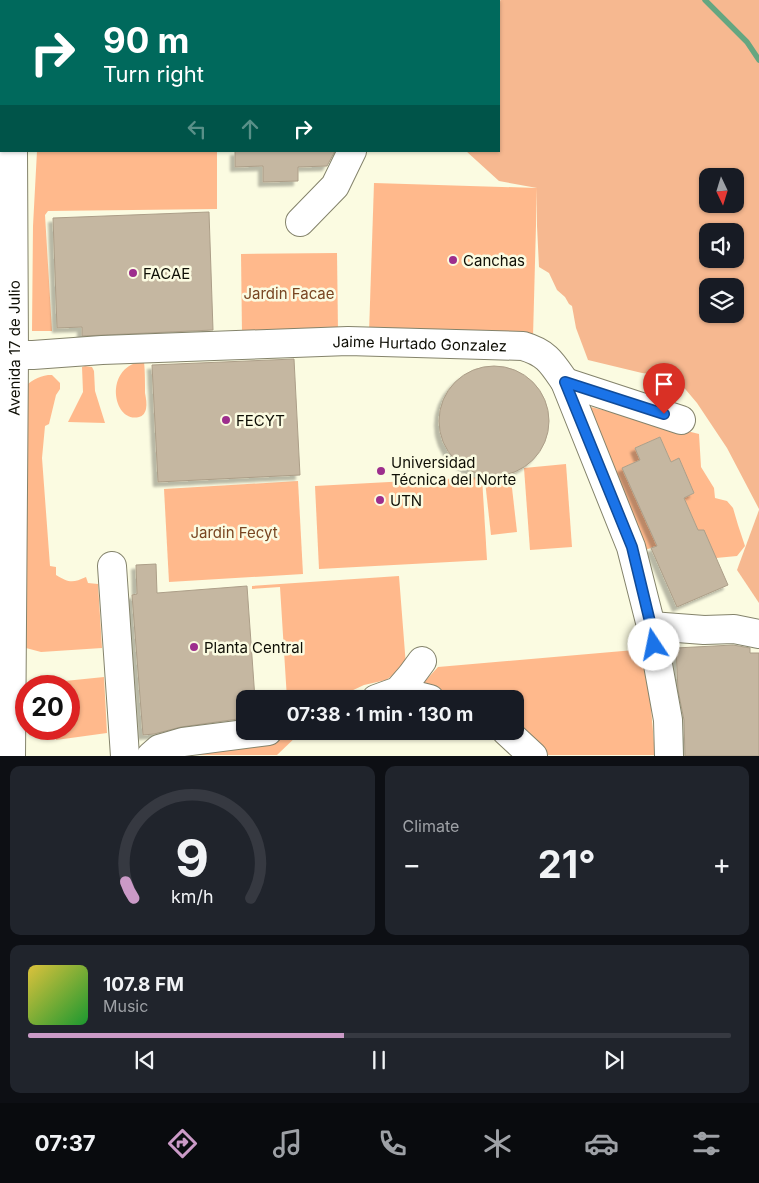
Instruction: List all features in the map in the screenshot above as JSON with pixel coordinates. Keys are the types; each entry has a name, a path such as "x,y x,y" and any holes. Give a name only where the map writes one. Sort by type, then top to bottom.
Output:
{"main road":[{"name":"Avenida 17 de Julio","path":"11,756 5,715 7,355 13,152"},
{"path":"300,222 334,186 351,152"},
{"name":"Jaime Hurtado Gonzalez","path":"7,355 348,341 523,346 536,350 548,359 565,382 632,547 651,626 668,720 669,756"},
{"path":"565,382 681,420"},
{"path":"112,566 125,756"},
{"path":"651,626 704,630 734,629 759,634"},
{"path":"393,690 411,676 422,661"},
{"path":"151,756 159,749 183,742 236,735"},
{"path":"515,740 532,756"}],"green space":[{"path":"37,152 217,152 217,209 48,211 45,215 52,331 32,331 33,226"},
{"name":"Canchas","path":"374,183 537,188 533,337 369,333"},
{"name":"Jardin Facae","path":"337,253 338,331 242,334 241,254"},
{"path":"144,361 146,409 140,417 130,417 123,412 118,404 116,394 117,383 122,373 131,365"},
{"path":"82,367 92,367 94,371 95,391 105,423 68,422 83,392"},
{"path":"52,375 60,383 60,389 56,395 49,424 45,426 42,458 50,566 56,567 56,575 64,580 74,581 86,577 88,583 98,584 102,648 41,652 26,648 24,389 34,379"},
{"path":"583,405 699,434 701,467 714,488 715,498 727,501 733,508 745,546 737,556 716,558 698,530 684,498 694,493 679,459 671,462 660,437 635,448 640,460 622,468 657,546 642,551"},
{"path":"566,464 572,547 530,550 524,468"},
{"path":"482,477 487,560 319,569 315,486"},
{"path":"511,479 517,532 491,535 485,481"},
{"name":"Jardin Fecyt","path":"298,481 303,574 169,582 164,489"},
{"path":"399,576 406,666 386,680 364,685 353,690 286,690 280,587 252,589 252,586"},
{"path":"646,649 655,755 541,755 524,739 524,690 417,690 438,667"},
{"path":"104,677 107,733 80,737 80,679"},
{"path":"251,740 293,740 277,755 178,755 178,749"}],"shaded area":[{"path":"500,0 759,0 759,509 727,448 697,403 675,377 642,373 588,360 576,328 572,306 557,290 549,273 539,267 537,188 499,181 467,152 500,152"},
{"path":"759,510 759,603 737,570"}],"building":[{"path":"235,152 334,152 327,166 298,167 298,181 263,182 263,166 235,167"},
{"name":"FACAE","path":"209,212 213,330 82,336 82,327 57,328 53,218"},
{"name":"FECYT","path":"294,359 300,475 158,482 152,365"},
{"path":"494,366 505,367 515,371 533,382 544,400 548,410 548,432 544,442 533,460 515,471 505,475 494,476 483,475 473,471 455,460 444,442 440,432 439,421 440,410 444,400 455,382 473,371 483,367"},
{"path":"660,437 671,462 679,458 694,493 684,498 698,530 704,530 728,585 677,607 651,548 657,546 622,468 640,460 635,448"},
{"name":"Planta Central","path":"156,564 157,593 247,586 254,690 236,690 236,719 181,727 143,735 132,595 137,594 136,565"},
{"path":"733,645 750,648 750,653 759,653 759,756 685,756 684,720 678,690 676,648"}],"waterway":[{"path":"705,0 747,42 759,60"}],"place":[{"name":"Canchas","path":"453,260"},
{"name":"FACAE","path":"133,273"},
{"name":"FECYT","path":"226,420"},
{"name":"Universidad Técnica del Norte","path":"381,471"},
{"name":"UTN","path":"380,500"},
{"name":"Planta Central","path":"194,647"}],"route":[{"path":"654,645 632,547 565,382 664,414"}]}
